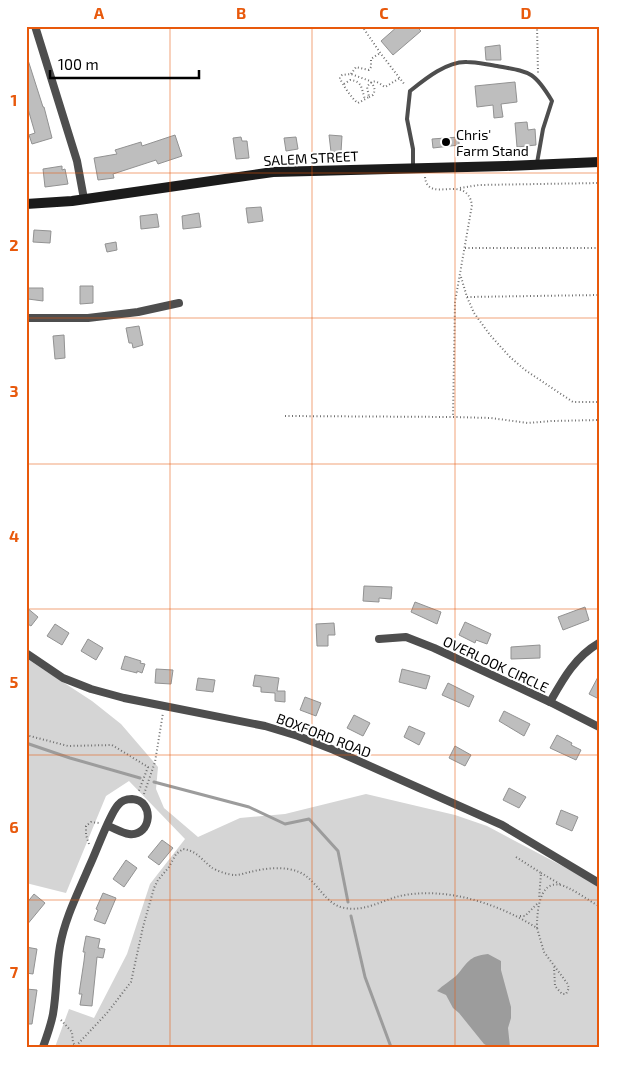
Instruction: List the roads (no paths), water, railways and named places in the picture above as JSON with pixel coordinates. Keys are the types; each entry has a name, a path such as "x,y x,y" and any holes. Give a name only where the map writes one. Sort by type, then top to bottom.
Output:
{"main road":[{"name":"SALEM STREET","path":"26,204 84,199 273,172 599,162"}],"street":[{"path":"35,26 77,161 84,199"},
{"path":"26,318 88,318 138,312 179,303"},
{"name":"OVERLOOK CIRCLE","path":"379,639 406,637 434,648 599,727"},
{"path":"550,702 566,672 585,652 599,643"},
{"name":"BOXFORD ROAD","path":"26,653 63,678 91,689 124,698 265,726 334,750 502,825 599,883"},
{"path":"43,1047 53,1017 60,946 64,928 105,825 120,803 130,799 141,802 149,814 147,824 136,834 128,834 105,825"}],"lane":[{"path":"413,168 413,149 407,119 410,91 440,69 465,61 525,71 538,80 552,101 543,129 537,164"}],"waterway":[{"path":"26,743 140,778"},
{"path":"154,782 249,807 285,824 309,819 338,851 348,902"},
{"path":"351,916 365,977 391,1047"}],"place":[{"name":"Chris' Farm Stand","path":"446,142"}]}
